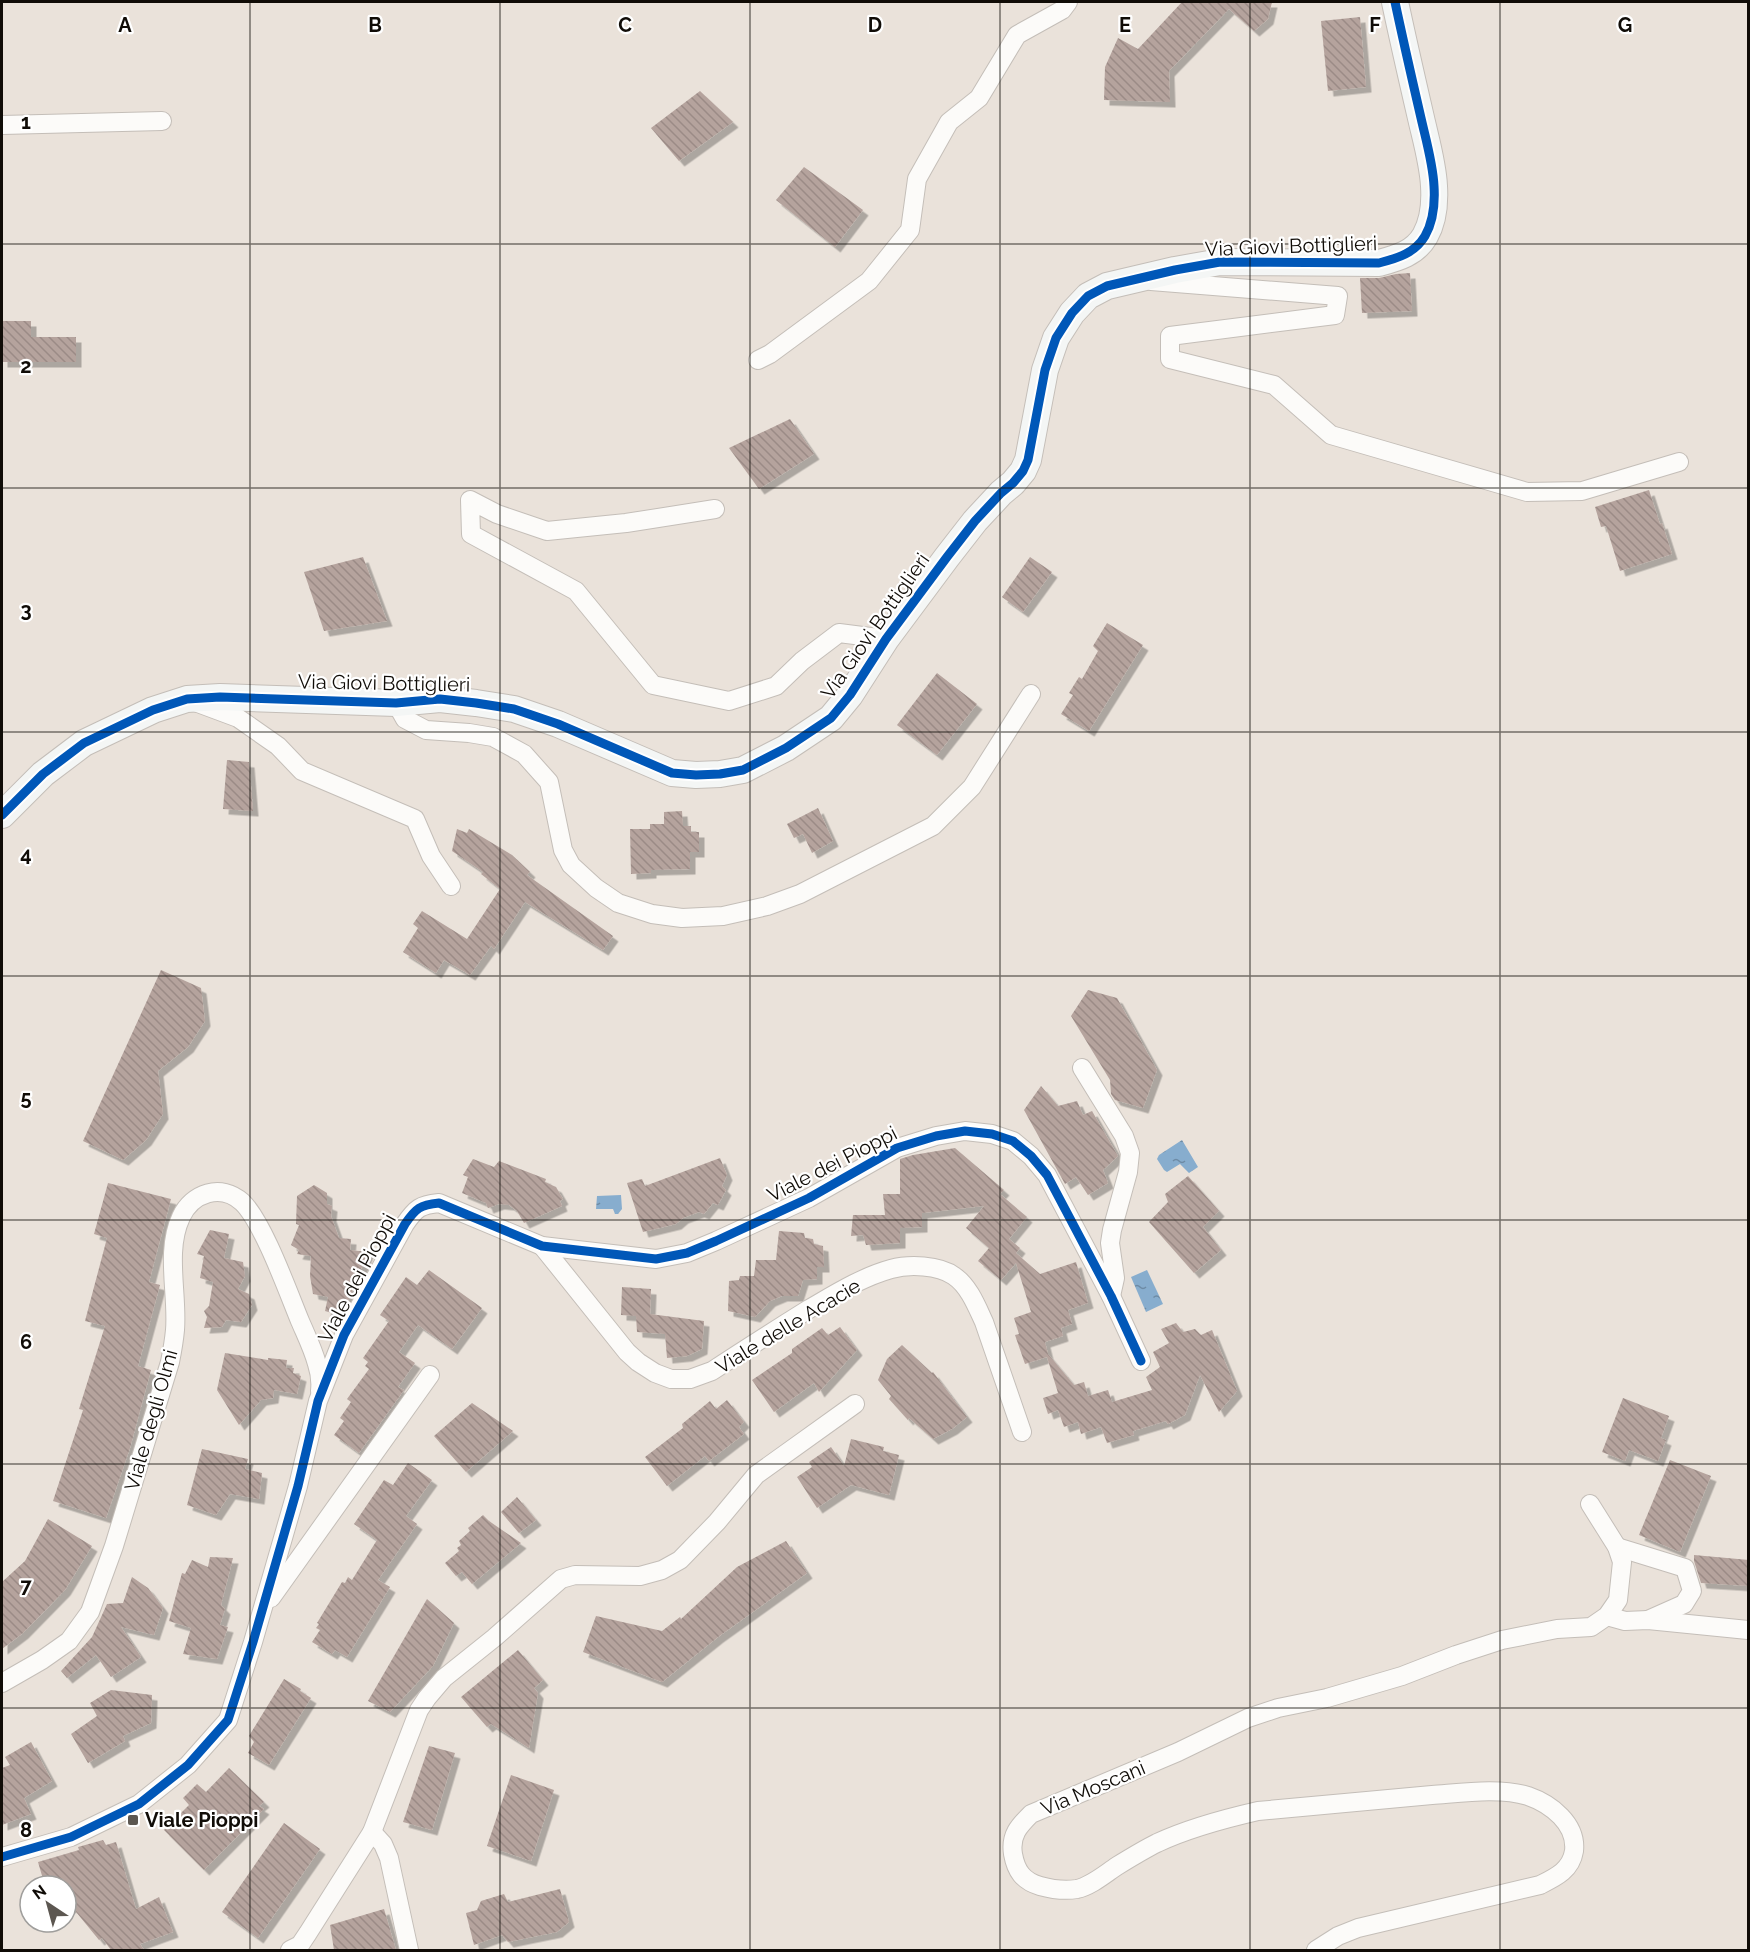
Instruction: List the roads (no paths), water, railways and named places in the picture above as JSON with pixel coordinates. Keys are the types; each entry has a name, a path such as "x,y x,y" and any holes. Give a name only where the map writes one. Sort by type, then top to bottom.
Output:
{"street":[{"path":"758,360 770,354 868,281 910,230 917,179 949,122 979,98 1017,35 1062,10 1068,2"},
{"name":"Via Giovi Bottiglieri","path":"2,815 43,774 84,743 153,710 188,699 220,697 396,703 440,699 514,709 558,724 672,773 720,774 743,770 766,760 831,718 850,695 886,639 975,521 1023,471 1028,460 1045,370 1056,338 1072,313 1088,296 1107,285 1220,262 1379,263 1397,259 1419,245 1431,222 1434,186 1430,158 1395,2"},
{"path":"2,125 162,121"},
{"path":"1129,280 1338,296 1335,315 1170,336 1170,359 1274,385 1331,435 1527,492 1582,491 1679,462"},
{"path":"716,509 626,523 547,531 497,514 470,500 471,534 576,591 653,685 729,700 776,686 802,661 839,633 886,639"},
{"path":"396,703 405,719 426,730 469,732 493,737 524,754 549,782 563,850 571,865 596,888 618,903 652,914 682,918 723,916 767,906 800,894 933,826 972,787 1031,694"},
{"path":"188,699 238,718 278,746 303,771 415,819 431,856 452,886"},
{"name":"Viale dei Pioppi","path":"1082,1068 1124,1136 1130,1153 1128,1172 1110,1243 1115,1278 1111,1296"},
{"name":"Viale dei Pioppi","path":"2,1857 71,1837 139,1804 188,1765 228,1720 298,1486 318,1401 344,1335 405,1224 424,1204 440,1203 542,1246 656,1259 687,1253 809,1198 897,1148 936,1136 965,1131 992,1134 1013,1141 1031,1156 1047,1175 1111,1296 1141,1361"},
{"name":"Viale degli Olmi","path":"2,1683 69,1641 90,1612 114,1546 170,1362 175,1331 174,1247 176,1229 189,1204 201,1195 214,1192 240,1200 260,1228 318,1364 321,1381 318,1401"},
{"name":"Viale delle Acacie","path":"542,1246 627,1352 656,1373 672,1379 690,1379 712,1371 846,1287 875,1275 893,1268 911,1266 942,1271 954,1276 978,1307 1022,1432"},
{"path":"263,1609 430,1375"},
{"path":"290,1950 300,1945 372,1832 419,1710 444,1678 495,1638 561,1580 575,1575 640,1576 662,1570 680,1560 717,1522 756,1475 855,1404"},
{"path":"1590,1504 1617,1547 1622,1562 1618,1600 1607,1616 1625,1621 1648,1620 1749,1630"},
{"path":"1617,1547 1685,1568 1692,1591 1684,1604 1648,1620"},
{"name":"Via Moscani","path":"1316,1950 1338,1936 1358,1928 1540,1885 1559,1876 1570,1865 1574,1852 1574,1839 1570,1825 1543,1804 1528,1797 1472,1792 1258,1811 1224,1818 1158,1843 1093,1882 1077,1889 1051,1889 1032,1884 1021,1877 1015,1864 1012,1846 1016,1829 1031,1814 1178,1752 1258,1715 1402,1676 1502,1640 1557,1629 1591,1627 1607,1616"},
{"path":"372,1832 383,1844 389,1858 409,1950"}],"water":[{"path":"1182,1140 1198,1167 1189,1173 1180,1164 1167,1172 1157,1159 1159,1155"},
{"path":"621,1195 622,1209 618,1214 615,1214 613,1209 596,1209 597,1196"},
{"path":"1147,1270 1163,1304 1146,1312 1131,1277"}],"place":[{"name":"Viale Pioppi","path":"133,1820"}]}
